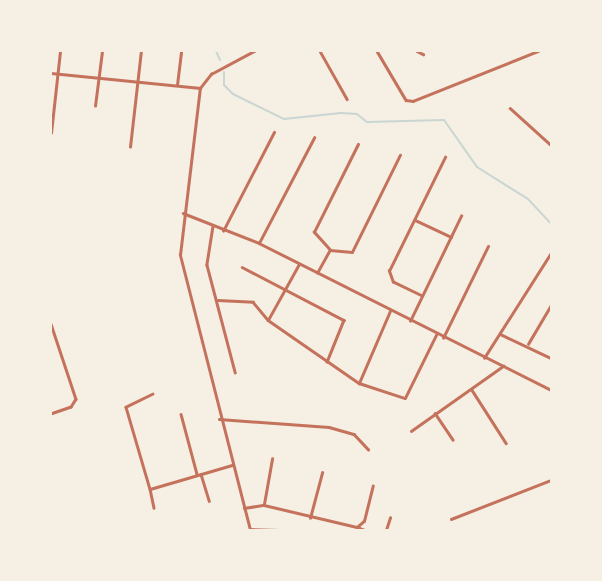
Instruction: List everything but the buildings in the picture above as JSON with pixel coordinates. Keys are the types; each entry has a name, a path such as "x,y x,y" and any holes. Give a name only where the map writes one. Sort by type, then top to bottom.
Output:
{"street":[{"path":"51,133 60,51"},
{"path":"95,106 102,51"},
{"path":"130,148 141,51"},
{"path":"177,85 181,51"},
{"path":"254,51 212,74 200,88 183,213 181,266 250,530 258,526 279,530"},
{"path":"320,51 347,99"},
{"path":"377,51 406,100 413,102 538,51"},
{"path":"417,51 424,54"},
{"path":"51,73 200,88"},
{"path":"510,108 551,145"},
{"path":"223,231 274,132"},
{"path":"259,243 314,138"},
{"path":"358,144 314,232 330,250 352,252 400,155"},
{"path":"422,296 393,282 389,271 445,157"},
{"path":"183,213 259,243 443,338 551,390"},
{"path":"410,321 461,216"},
{"path":"415,220 450,237"},
{"path":"213,226 207,265 218,300 234,372"},
{"path":"443,338 488,246"},
{"path":"317,274 330,250"},
{"path":"484,358 551,253"},
{"path":"268,320 299,264"},
{"path":"242,267 344,320 327,362"},
{"path":"218,300 248,299 268,320 359,383 405,398 436,334"},
{"path":"528,344 551,305"},
{"path":"359,383 390,311"},
{"path":"51,324 76,399 71,407 51,414"},
{"path":"500,334 528,344 551,358"},
{"path":"411,431 503,366"},
{"path":"472,389 506,443"},
{"path":"153,394 126,407 154,508"},
{"path":"435,413 453,440"},
{"path":"181,414 209,501"},
{"path":"219,419 345,430 368,449"},
{"path":"264,505 272,459"},
{"path":"150,489 232,465"},
{"path":"310,518 322,473"},
{"path":"451,519 551,480"},
{"path":"357,527 364,521 373,486"},
{"path":"244,508 264,505 365,530"},
{"path":"386,530 390,518"}],"waterway":[{"path":"216,51 220,60"},
{"path":"224,72 224,85 233,94 284,119 341,113 357,114 367,122 444,120 477,167 528,199 551,224"}]}
